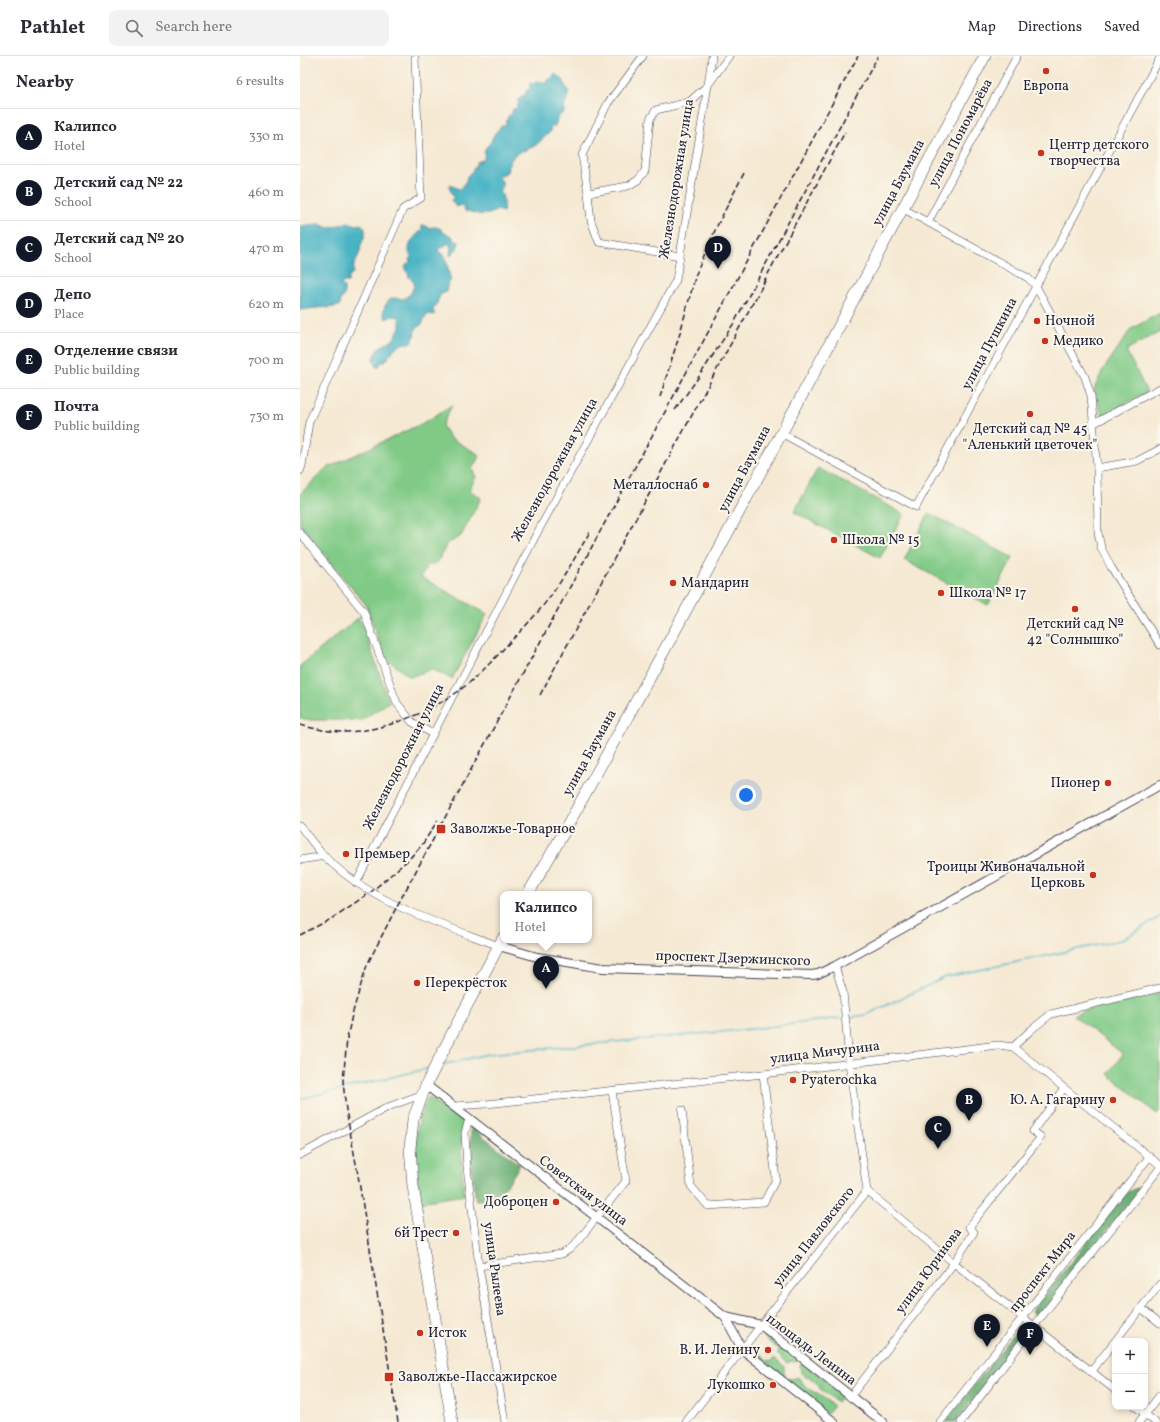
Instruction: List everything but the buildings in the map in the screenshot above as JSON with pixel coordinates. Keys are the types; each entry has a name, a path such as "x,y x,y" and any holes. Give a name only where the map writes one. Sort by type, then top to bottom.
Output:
{"main road":[{"name":"улица Баумана","path":"530,891 568,825 671,638 985,56"},
{"path":"452,1422 413,1186 410,1148 413,1120 424,1090 462,1014 500,943"}],"street":[{"path":"643,56 608,103 582,154 591,221 599,242 680,256"},
{"path":"588,193 628,186 638,180 645,171 650,119 656,110 689,102 708,85 712,56"},
{"name":"Железнодорожная улица","path":"356,883 536,535 676,280 708,85 729,56"},
{"name":"улица Пономарёва","path":"928,222 1018,56"},
{"path":"300,471 308,422 403,209 421,198 415,58"},
{"name":"улица Пушкина","path":"781,434 916,507 1160,58"},
{"path":"902,208 1028,278 1036,286 1085,377 1091,396 1097,468 1098,534 1101,548 1111,567 1160,645"},
{"path":"1094,424 1160,388"},
{"path":"1097,468 1137,461 1160,449"},
{"path":"300,533 364,612 397,703 412,722 433,734"},
{"name":"проспект Дзержинского","path":"503,943 537,957 603,968 818,974 835,966 1160,785"},
{"path":"300,826 325,856 356,883 371,892 401,907 446,926 500,942"},
{"path":"300,860 325,856"},
{"name":"улица Павловского","path":"686,1422 867,1191 850,1063 843,992 835,966"},
{"path":"1160,988 1051,1014 1013,1047 1150,1156 1160,1166"},
{"name":"улица Мичурина","path":"454,1106 612,1091 764,1074 998,1045 1013,1047"},
{"path":"682,1110 691,1186 708,1206 764,1202 776,1178 764,1074"},
{"name":"улица Юринова","path":"850,1396 954,1263 974,1232 969,1227 1041,1137 1033,1131 1064,1088"},
{"path":"301,1152 424,1090"},
{"name":"Советская улица","path":"424,1090 454,1106 725,1317"},
{"path":"479,1266 562,1254 577,1242 626,1181 612,1091"},
{"name":"улица Рылеева","path":"469,1119 465,1133 467,1167 479,1266 505,1422"},
{"name":"проспект Мира","path":"940,1422 1024,1318 1150,1156"},
{"name":"проспект Мира","path":"961,1422 1034,1326 1160,1166"},
{"path":"867,1191 954,1263 1112,1388"},
{"path":"1117,1338 1159,1286"},
{"path":"1141,1308 1160,1323"},
{"path":"725,1317 742,1349 832,1421"},
{"name":"площадь Ленина","path":"725,1317 761,1325 883,1422"},
{"path":"1091,1372 1112,1345"},
{"path":"1139,1422 1160,1394"},
{"path":"1140,1410 1155,1422"}],"green space":[{"path":"1160,313 1160,332 1126,350 1147,392 1102,416 1094,389 1103,370 1131,329"},
{"path":"452,405 442,426 450,438 480,455 472,469 476,477 469,490 481,498 461,536 447,544 437,563 427,565 421,577 487,614 452,679 432,669 410,677 385,658 366,605 300,525 300,494 325,469 425,422"},
{"path":"818,468 904,514 880,558 794,512"},
{"path":"929,513 1013,558 988,605 904,560"},
{"path":"358,618 363,626 389,702 362,720 311,720 300,718 300,666"},
{"path":"1160,993 1160,1110 1157,1114 1108,1074 1123,1054 1073,1015 1082,1011"},
{"path":"428,1097 463,1121 461,1149 464,1195 420,1202 415,1149 418,1124"},
{"path":"471,1127 520,1165 507,1185 491,1198 476,1201 471,1166"},
{"path":"1142,1186 1039,1317 1031,1312 1127,1192"},
{"path":"766,1333 778,1343 775,1347 763,1336"},
{"path":"1015,1333 1023,1335 956,1422 945,1422"},
{"path":"780,1344 799,1359 796,1362 791,1361 787,1363 777,1354 780,1350 777,1348"},
{"path":"753,1348 766,1359 763,1363 750,1352"},
{"path":"774,1358 784,1366 785,1375 783,1378 765,1364 768,1360 771,1362"},
{"path":"802,1362 843,1394 837,1402 819,1388 820,1386 808,1376 807,1378 801,1373 800,1365"},
{"path":"798,1377 803,1382 802,1383 834,1406 827,1414 786,1381 788,1378 793,1379"}],"water":[{"path":"554,75 557,75 564,81 566,88 568,89 569,96 565,104 564,112 558,117 555,126 550,128 550,132 532,148 520,152 514,156 507,166 508,169 506,173 498,175 502,183 502,187 499,192 503,196 502,199 504,201 503,212 497,210 490,214 479,214 468,211 466,212 462,205 456,207 451,200 454,198 449,187 450,185 460,189 477,162 484,159 485,149 497,131 506,124 508,116 511,115 513,109 517,108 519,102 517,101 522,95 525,96 526,91 531,88 529,86 530,83 534,84 538,81 547,84 548,80"},
{"path":"348,222 357,225 361,224 365,230 365,236 360,248 361,250 354,265 353,273 349,276 348,282 344,282 340,285 344,287 344,295 340,301 341,304 339,306 327,308 300,310 300,226 319,224 329,228 331,226 334,227"},
{"path":"424,225 428,228 439,228 444,233 452,236 455,241 459,242 457,249 450,256 451,247 448,243 444,247 439,248 438,251 446,260 451,281 448,282 446,292 440,295 436,306 434,307 433,311 435,314 429,314 424,318 423,323 416,329 413,341 404,343 392,350 393,352 389,355 388,359 381,362 379,366 376,367 376,363 373,361 378,348 393,340 400,327 399,317 392,316 386,319 384,316 384,307 392,298 401,299 410,295 414,282 409,277 405,267 410,262 409,259 411,257 409,249 411,242 422,230 422,226"}],"waterway":[{"path":"850,1017 866,1015 946,977 1121,940 1160,917"},
{"path":"442,1065 488,1054 751,1029 841,1018"},
{"path":"300,1099 430,1068"}],"railway":[{"path":"398,1422 346,1110 343,1081 347,1039 352,1015 367,965 397,906 858,56"},
{"path":"675,410 734,323 878,56"},
{"path":"763,283 845,132"},
{"path":"660,397 680,333 696,274 716,228 744,173"},
{"path":"540,695 766,279"},
{"path":"300,725 339,732 361,731 378,728 412,717 457,692 485,668 526,626 541,608 562,580 591,530"},
{"path":"300,935 331,919 371,892 409,859 422,845 438,820"}],"place":[{"name":"Европа","path":"1046,71"},
{"name":"Центр детского творчества","path":"1041,153"},
{"name":"Депо","path":"718,269"},
{"name":"Ночной","path":"1037,321"},
{"name":"Медико","path":"1045,341"},
{"name":"Детский сад № 45 \"Аленький цветочек\"","path":"1030,414"},
{"name":"Металлоснаб","path":"706,485"},
{"name":"Школа № 15","path":"834,540"},
{"name":"Мандарин","path":"673,583"},
{"name":"Школа № 17","path":"941,593"},
{"name":"Детский сад № 42 \"Солнышко\"","path":"1075,609"},
{"name":"Пионер","path":"1108,783"},
{"name":"Заволжье-Товарное","path":"441,829"},
{"name":"Премьер","path":"346,854"},
{"name":"Троицы Живоначальной Церковь","path":"1093,875"},
{"name":"Перекрёсток","path":"417,983"},
{"name":"Калипсо","path":"546,989"},
{"name":"Pyaterochka","path":"793,1080"},
{"name":"Ю. А. Гагарину","path":"1113,1100"},
{"name":"Детский сад № 22","path":"969,1121"},
{"name":"Детский сад № 20","path":"938,1149"},
{"name":"Доброцен","path":"556,1202"},
{"name":"6й Трест","path":"456,1233"},
{"name":"Исток","path":"420,1333"},
{"name":"Отделение связи","path":"987,1347"},
{"name":"В. И. Ленину","path":"768,1350"},
{"name":"Почта","path":"1030,1355"},
{"name":"Заволжье-Пассажирское","path":"389,1377"},
{"name":"Лукошко","path":"773,1385"}]}
